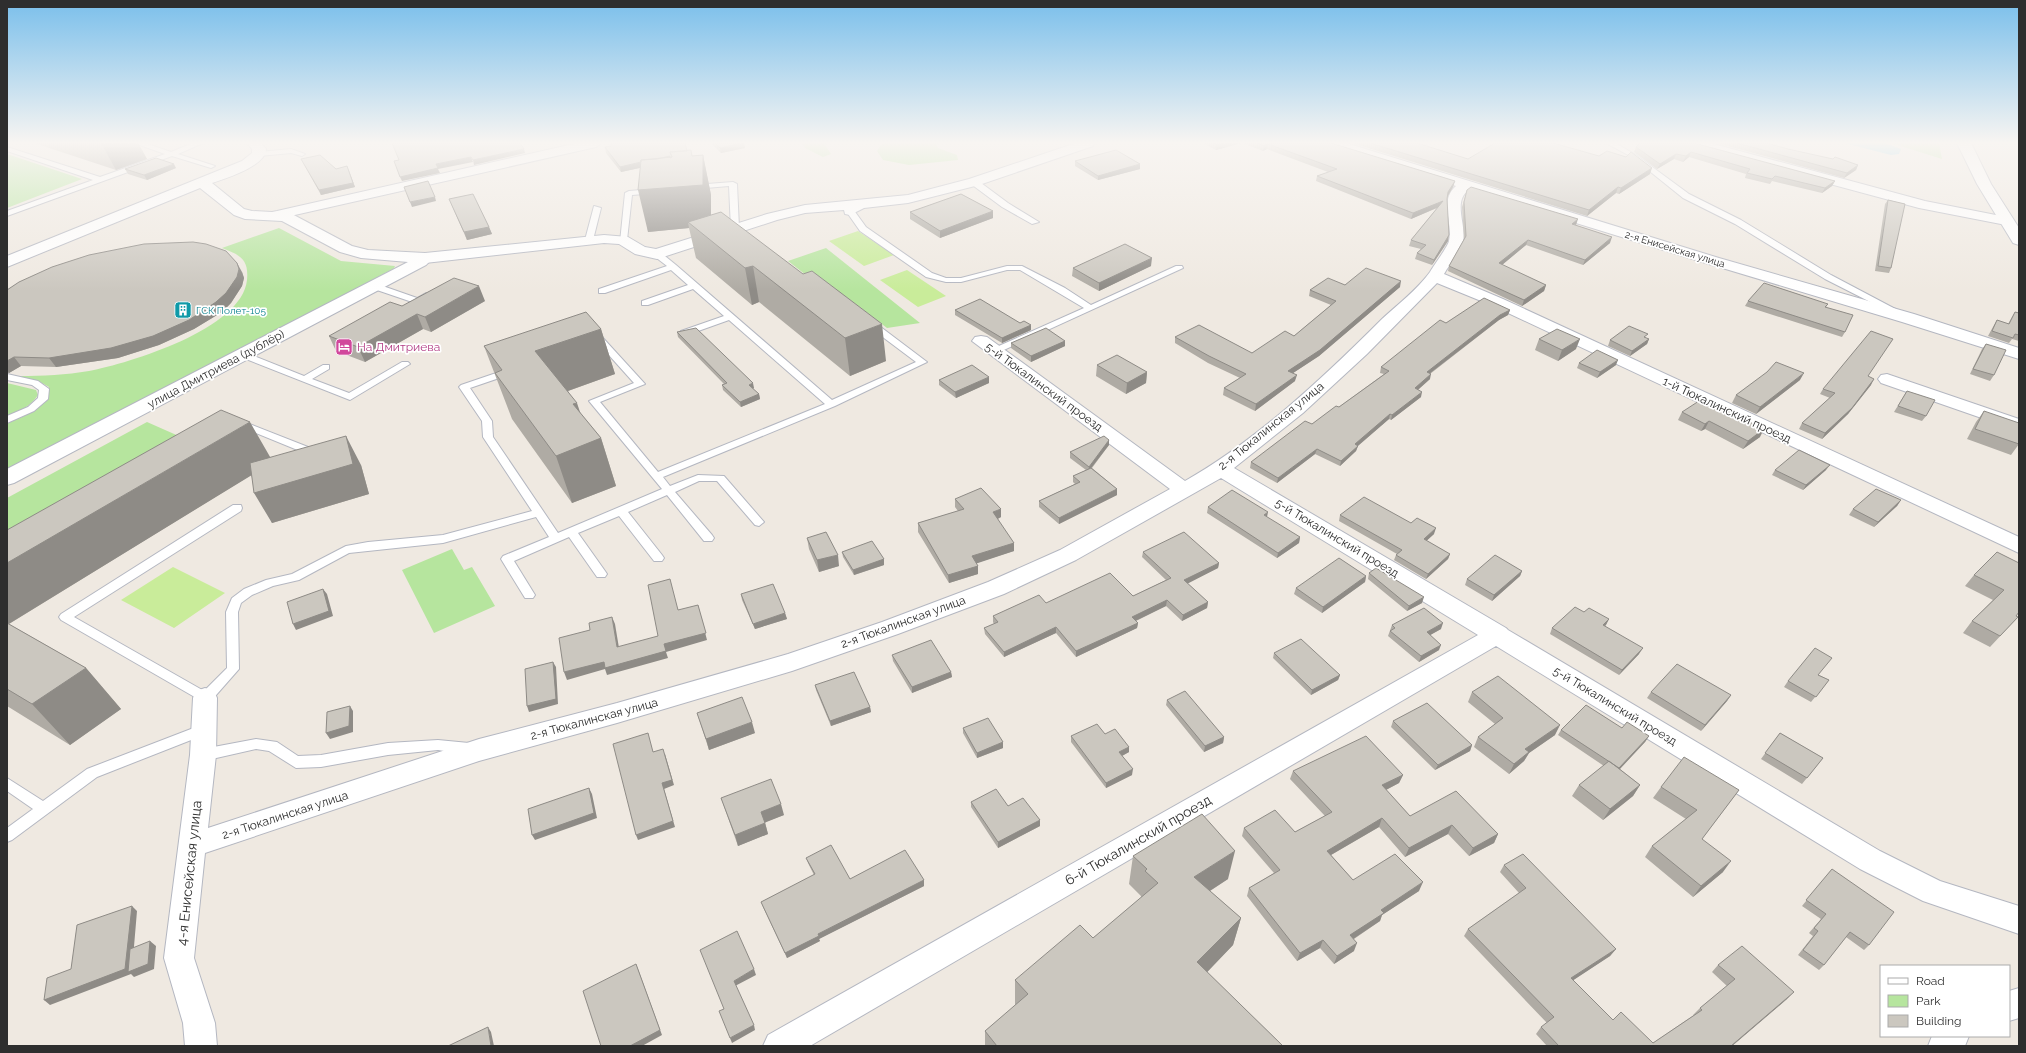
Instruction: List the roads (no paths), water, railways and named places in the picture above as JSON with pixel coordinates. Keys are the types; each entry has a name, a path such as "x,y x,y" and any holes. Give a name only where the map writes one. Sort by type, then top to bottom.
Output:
{"main road":[{"path":"7,262 180,192"},
{"path":"214,192 238,212 250,216 277,215 291,219 346,249 367,255 425,258"},
{"path":"1989,192 2019,240"},
{"name":"улица Дмитриева (дублёр)","path":"7,478 425,258"}],"street":[{"path":"277,215 378,192"},
{"path":"425,258 589,240 623,240 640,251 657,254 772,217 805,209 855,208 908,199 935,192"},
{"name":"2-я Тюкалинская улица","path":"193,845 479,750 617,713 777,666 890,628 996,588 1068,555 1220,469 1302,404 1361,350 1435,276 1456,241 1454,203 1458,192"},
{"name":"2-я Енисейская улица","path":"1489,192 1714,261 1908,318 2019,354"},
{"path":"1876,192 1924,205 1971,215 2006,220"},
{"name":"1-й Тюкалинский проезд","path":"1435,276 1504,305 2019,546"},
{"name":"5-й Тюкалинский проезд","path":"988,346 1184,489"},
{"path":"1888,379 2019,425"},
{"name":"5-й Тюкалинский проезд","path":"1220,469 1498,634 1870,860 1933,892 2019,920"},
{"name":"6-й Тюкалинский проезд","path":"779,1046 1498,634"},
{"name":"4-я Енисейская улица","path":"201,1046 199,1023 179,958 203,755 205,698"},
{"path":"1944,1046 1952,1037"}],"lane":[{"path":"7,214 64,192"},
{"path":"623,240 629,193 638,192"},
{"path":"733,192 734,229 747,238"},
{"path":"988,192 1005,205 1035,222"},
{"path":"1681,192 1738,222 1828,277 1908,318"},
{"path":"589,240 597,208"},
{"path":"855,208 863,229 929,275 946,280 961,280 1007,268 1022,268 1089,307"},
{"path":"657,254 832,404"},
{"path":"602,291 673,267"},
{"path":"988,346 1089,307 1179,268"},
{"path":"374,286 418,301 437,290"},
{"path":"644,303 694,286"},
{"path":"684,333 730,316"},
{"path":"656,476 832,404 922,362 861,317"},
{"path":"586,345 600,340 640,384 594,400 708,538"},
{"path":"244,354 350,397 405,364"},
{"path":"305,379 326,367"},
{"path":"514,370 464,387 488,421 488,437 556,538"},
{"path":"7,377 36,383 44,389 43,399 31,409 7,420"},
{"path":"242,424 304,449 312,457 314,465"},
{"path":"529,595 507,559 698,478 720,478 759,522"},
{"path":"237,508 65,617 205,698 233,669 232,612 236,601 248,592 270,583 296,577 346,550 368,546 442,539 539,513"},
{"path":"621,510 658,558"},
{"path":"571,532 601,574"},
{"path":"7,836 92,773 204,729"},
{"path":"203,755 256,744 272,746 296,762 321,761 388,749 438,745 479,750"},
{"path":"7,784 44,809"}],"place":[{"name":"ГСК Полет-105","path":"183,310"},
{"name":"На Дмитриева","path":"344,347"}]}
